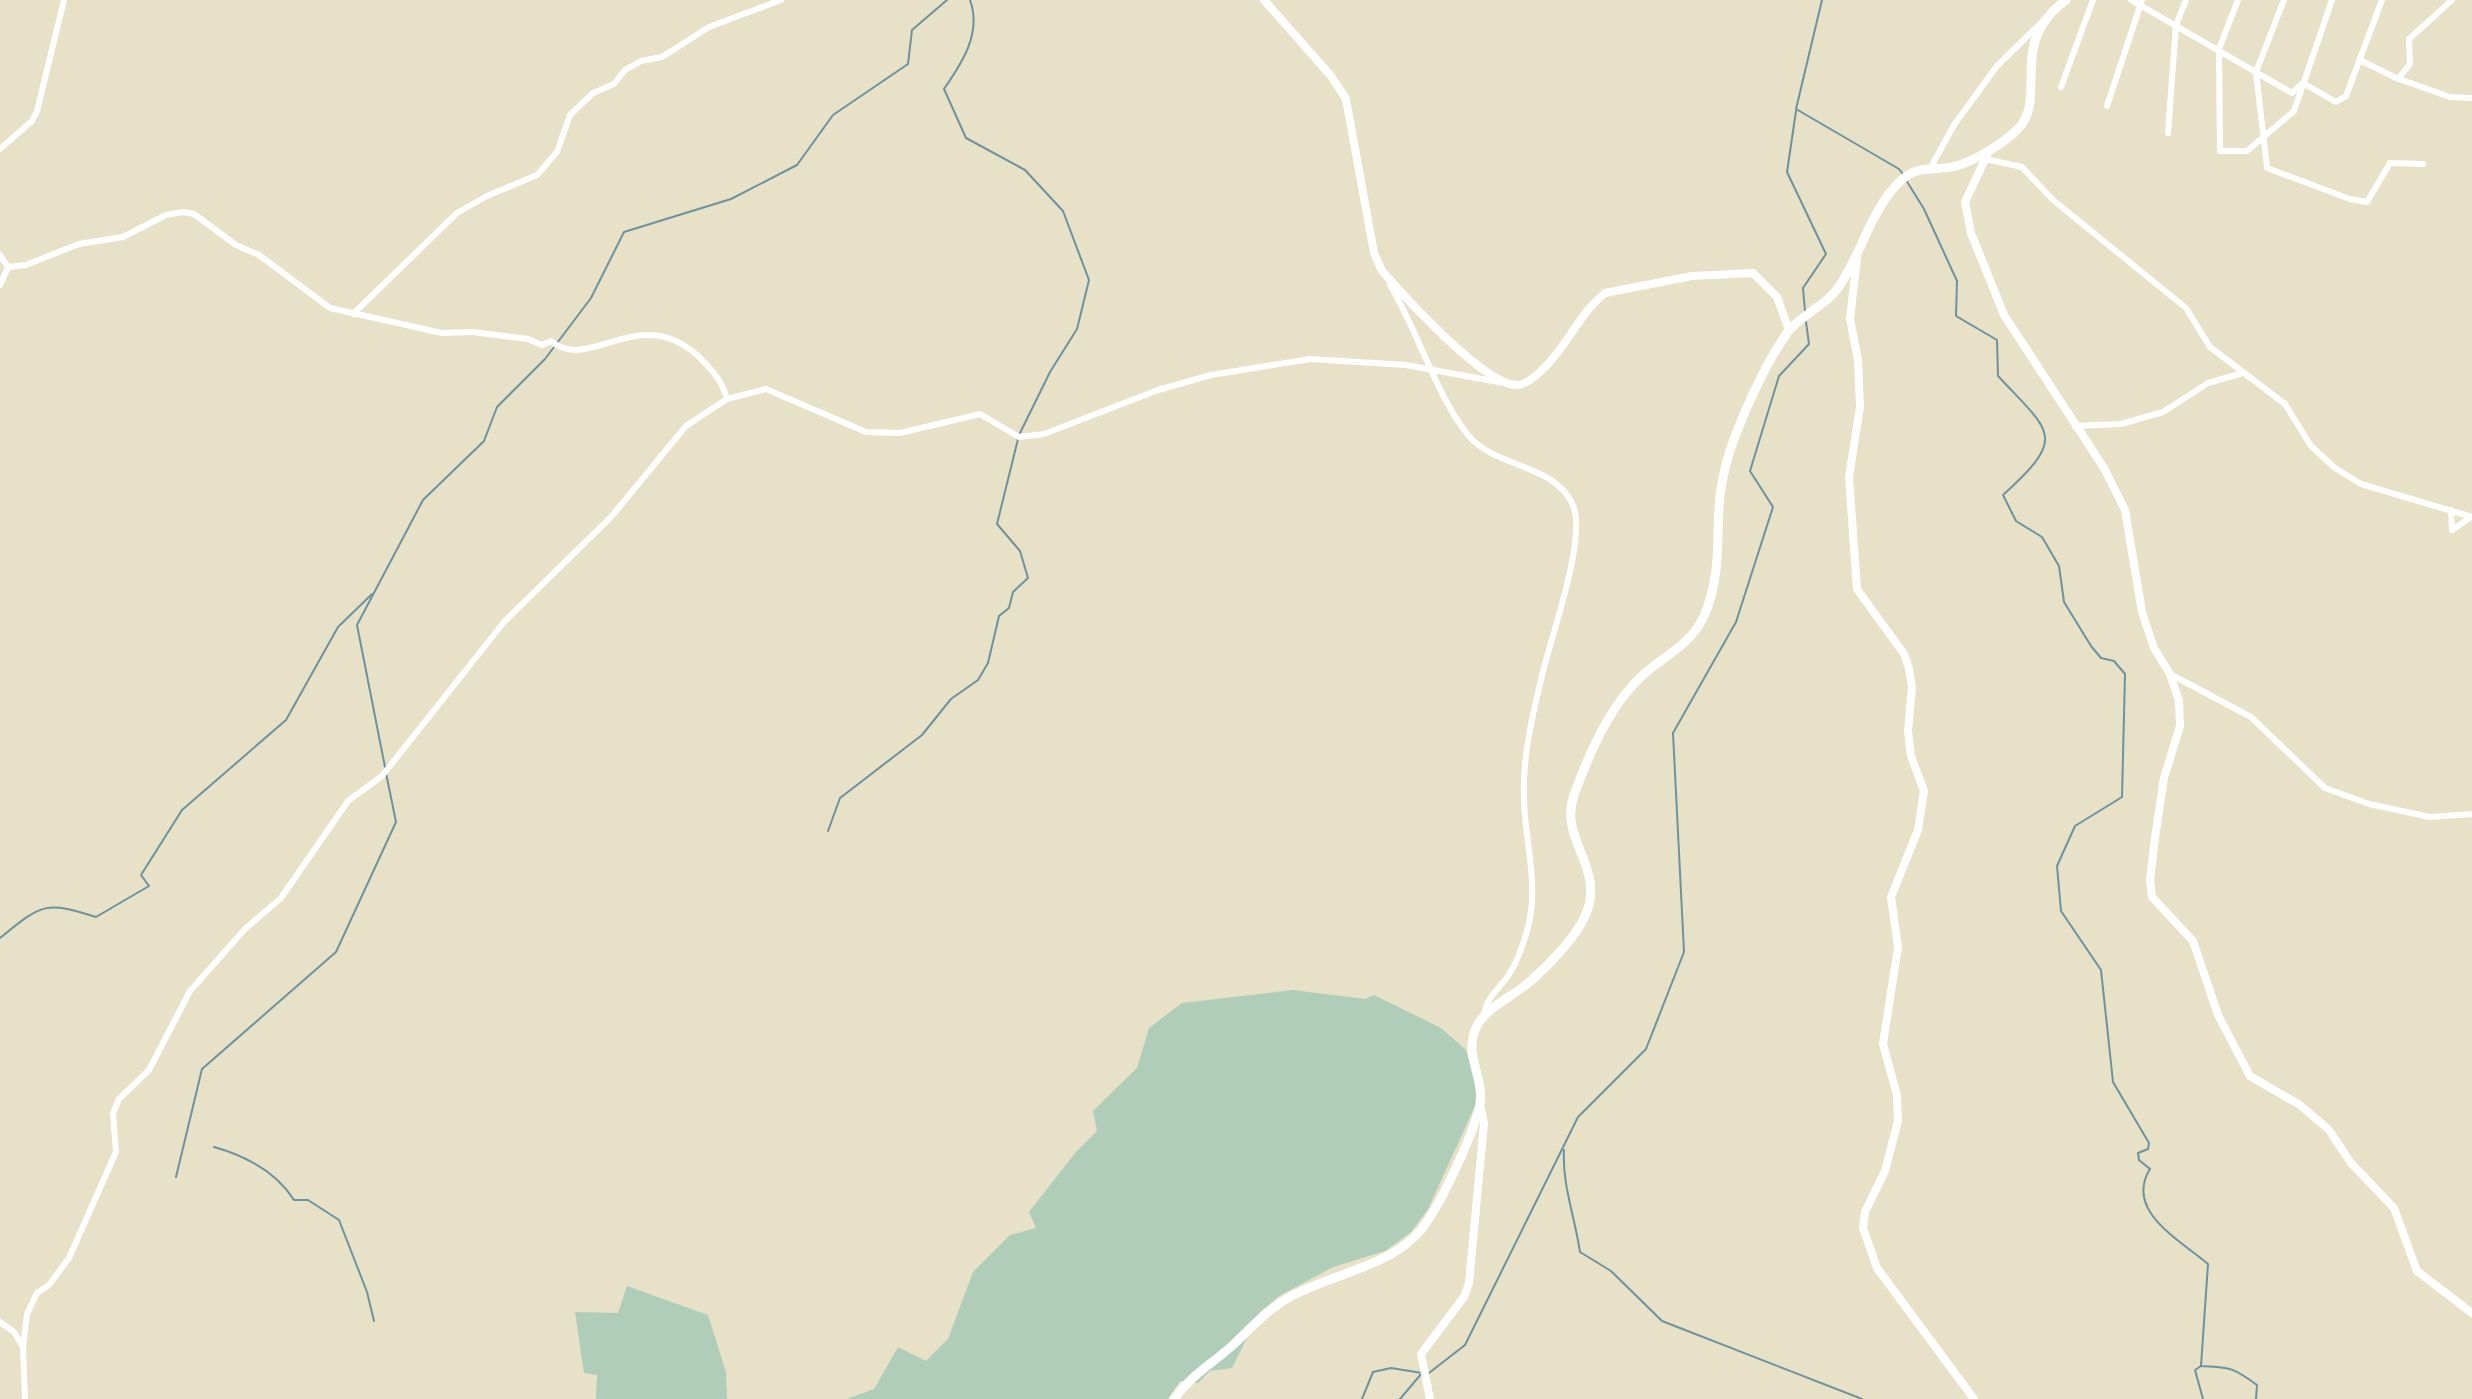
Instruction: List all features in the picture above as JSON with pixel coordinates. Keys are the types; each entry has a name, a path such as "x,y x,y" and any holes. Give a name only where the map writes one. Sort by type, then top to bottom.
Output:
{"main road":[{"path":"1174,1399 1199,1369 1230,1348 1275,1305 1343,1273 1389,1256 1408,1244 1428,1220 1480,1104 1471,1043 1484,1016 1548,964 1585,918 1591,890 1590,871 1571,824 1569,810 1575,792 1624,696 1652,667 1686,643 1705,613 1719,562 1726,464 1765,373 1789,330 1834,294 1857,258 1882,204 1902,179 1923,166 1961,165 1991,148 2024,123 2030,96 2031,50 2047,18 2066,0"}],"street":[{"path":"0,149 32,121 37,111 64,0"},
{"path":"353,314 457,213 487,196 537,175 557,152 570,115 593,93 614,84 625,70 641,61 662,57 709,27 781,0"},
{"path":"1264,0 1331,76 1346,99 1371,241 1382,271 1451,409 1470,437 1498,457 1534,471 1557,485 1572,503 1577,521 1570,572 1540,681 1523,798 1534,877 1527,931 1509,974 1485,1004 1484,1016"},
{"path":"2061,87 2093,0"},
{"path":"2131,0 2142,2 2292,93 2303,83"},
{"path":"2168,133 2176,25 2186,0"},
{"path":"2238,0 2219,49 2220,151 2247,151 2294,111 2332,0"},
{"path":"2284,0 2256,72 2267,168 2350,199 2367,202 2390,163 2423,164"},
{"path":"2303,83 2336,102 2342,101 2382,0"},
{"path":"2398,79 2410,64 2409,39 2452,0"},
{"path":"2107,106 2142,2"},
{"path":"1931,167 1954,125 1997,66 2047,18"},
{"path":"2360,60 2398,79 2450,97 2472,98"},
{"path":"1991,148 1965,202 1971,233 1995,298 2104,468 2128,518 2140,604 2154,648 2170,674 2181,718 2158,819 2150,880 2152,897 2193,941 2218,1015 2250,1076 2300,1105 2329,1130 2351,1163 2394,1208 2417,1271 2472,1313"},
{"path":"1985,159 2022,167 2053,200 2186,308 2210,347 2285,404 2311,446 2335,468 2361,484 2472,517"},
{"path":"8,267 26,265 79,244 123,237 166,215 194,214 236,245 259,255 330,308 442,333 473,332 528,339 542,345 551,341 560,349 582,351 618,339 653,333 692,348 721,379 727,399"},
{"path":"0,255 8,267"},
{"path":"1857,258 1850,319 1860,388 1851,462 1857,589 1904,654 1909,668 1912,687 1908,731 1911,756 1924,791 1918,830 1891,897 1898,947 1883,1044 1897,1095 1898,1121 1885,1171 1865,1212 1863,1228 1877,1268 1974,1399"},
{"path":"0,285 8,267"},
{"path":"1382,271 1473,363 1507,383"},
{"path":"25,1399 23,1347 27,1314 37,1293 49,1285 69,1258 116,1152 113,1113 119,1099 149,1070 190,991 267,907 348,801 382,776 504,622 611,517 686,426 727,399 766,389 866,432 900,433 980,414 1019,437 1044,434 1158,390 1259,365 1310,359 1406,365 1496,384 1517,385 1534,377 1554,358 1591,305 1605,293 1714,273 1753,273 1777,297 1789,330"},
{"path":"2075,426 2121,424 2163,412 2208,383 2243,373"},
{"path":"1850,387 1860,388"},
{"path":"1851,462 1861,464"},
{"path":"2451,510 2452,530 2472,517"},
{"path":"2170,674 2254,720 2325,788 2430,817 2472,814"},
{"path":"2225,715 2227,706"},
{"path":"1430,1399 1423,1349 1447,1320 1469,1283 1483,1138 1480,1104"},
{"path":"0,1322 14,1332 23,1347"}],"green space":[{"path":"1293,990 1365,999 1374,995 1441,1028 1465,1049 1477,1082 1475,1106 1428,1209 1411,1232 1385,1251 1333,1267 1279,1296 1260,1312 1232,1368 1210,1371 1198,1383 1180,1381 1168,1399 847,1399 874,1389 898,1347 926,1361 948,1339 973,1272 1010,1235 1036,1228 1029,1212 1076,1152 1097,1131 1093,1111 1137,1068 1149,1028 1182,1003"},
{"path":"627,1286 708,1315 726,1372 727,1399 596,1399 597,1375 584,1373 575,1312 618,1313"}],"waterway":[{"path":"385,767 357,625 423,500 484,441 497,407 545,359 591,298 624,232 731,199 797,165 833,115 908,64 912,30 947,0"},
{"path":"970,0 974,24 972,36 944,89 966,138 1025,170 1063,211 1089,280 1077,329 1050,372 1020,433"},
{"path":"1822,0 1796,109 1903,174"},
{"path":"1796,111 1787,172 1826,254 1803,288 1805,311"},
{"path":"1906,180 1924,209 1957,281 1956,316 1997,340 1998,376 2030,410 2045,435 2044,446 2037,460 2003,495 2016,521 2042,537 2059,566 2064,602 2091,646 2101,658 2114,661 2125,674 2122,797 2075,826 2057,866 2061,911 2101,970 2113,1082 2149,1143 2148,1149 2138,1153 2139,1160 2150,1169 2144,1184 2144,1198 2159,1223 2208,1264 2201,1366 2236,1371 2257,1385 2256,1399"},
{"path":"1429,1373 1465,1345 1578,1117 1646,1049 1684,952 1673,733 1736,622 1773,507 1750,471 1779,376 1809,344 1806,322"},
{"path":"828,831 840,798 922,735 951,699 978,680 988,663 999,616 1009,608 1013,592 1028,578 1020,551 997,524 1018,439"},
{"path":"0,938 35,912 54,907 96,917 149,886 141,875 182,810 286,720 338,627 372,594"},
{"path":"176,1177 202,1069 336,952 396,822 386,773"},
{"path":"214,1147 259,1166 278,1181 294,1200 308,1200 339,1220 367,1292 374,1321"},
{"path":"1564,1150 1567,1188 1580,1252 1611,1271 1662,1321 1862,1399"},
{"path":"2201,1366 2195,1370 2203,1399"},
{"path":"1362,1399 1373,1372 1391,1368 1422,1373"},
{"path":"1400,1399 1422,1373"}]}
